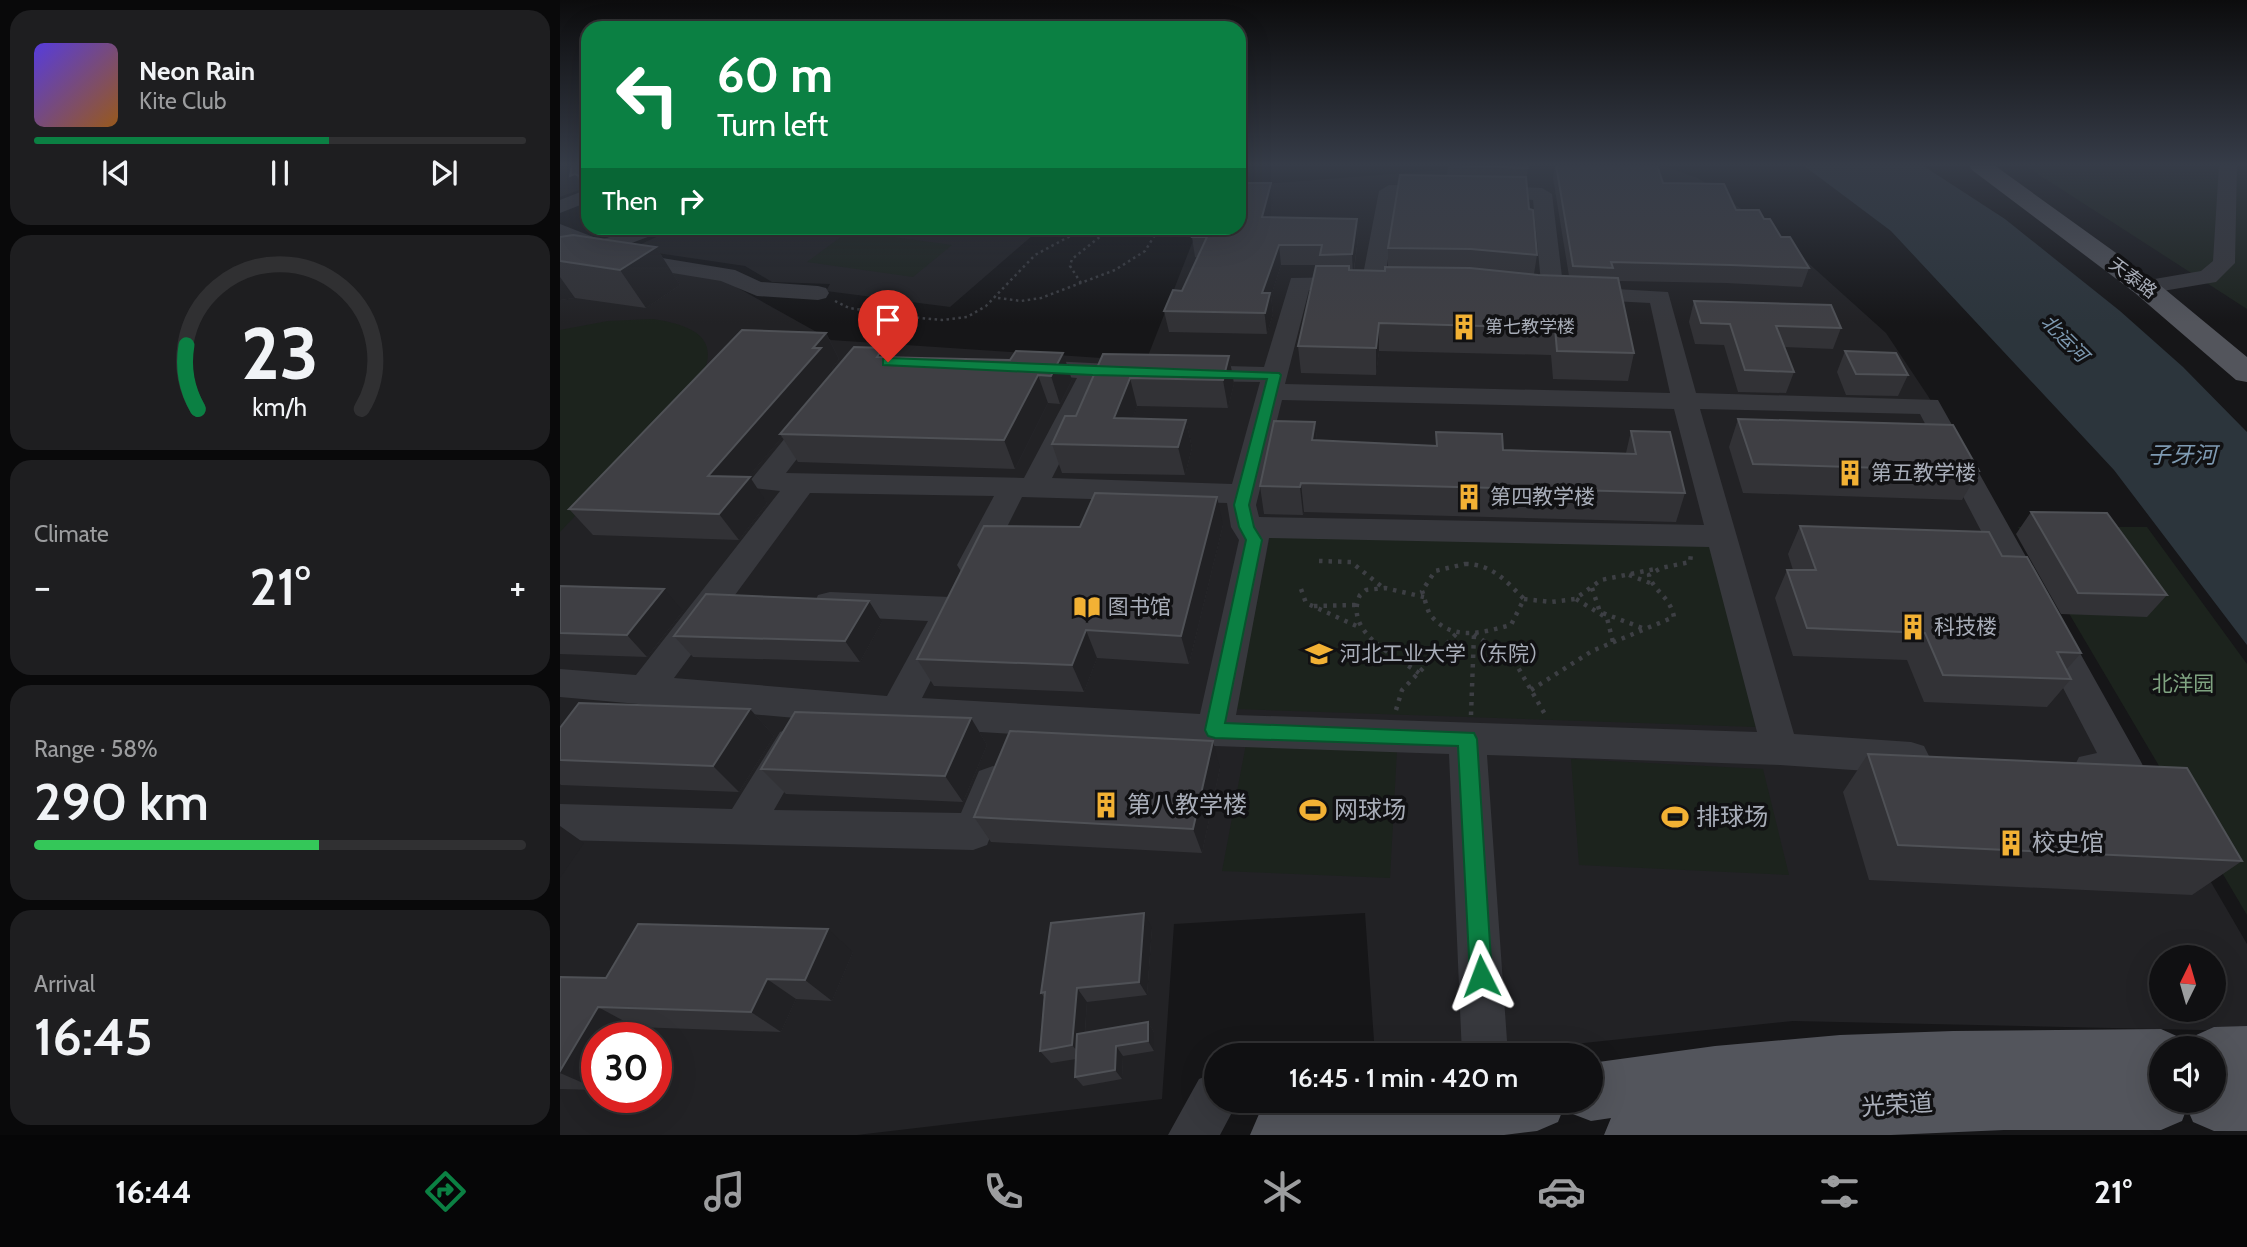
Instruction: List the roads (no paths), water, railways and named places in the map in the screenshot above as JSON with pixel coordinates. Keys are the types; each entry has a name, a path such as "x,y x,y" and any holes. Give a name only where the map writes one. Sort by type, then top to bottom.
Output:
{"main road":[{"name":"天泰路","path":"2061,218 2247,341"},
{"name":"天泰路","path":"2077,218 2154,280 2247,373"},
{"path":"2226,1056 2247,1055"},
{"path":"1603,1090 1665,1080 1791,1068 1922,1060 2149,1058"},
{"name":"光荣道","path":"1634,1135 1767,1117 1912,1104 2008,1100 2149,1100"},
{"path":"2226,1101 2247,1101"},
{"path":"1280,1135 1414,1113"}],"street":[{"path":"560,227 578,218"},
{"path":"1373,284 1385,218"},
{"path":"1545,218 1553,293"},
{"path":"2154,280 2196,268 2208,257 2211,218"},
{"path":"2154,280 2208,277 2224,263 2226,218"},
{"path":"560,227 600,248 648,262 727,275 757,289 818,293"},
{"path":"560,262 635,235"},
{"path":"1215,730 1254,540 1246,527 1241,505 1298,284 1401,285"},
{"path":"1525,290 1660,296 1685,401 1708,536 1780,749"},
{"path":"998,367 1145,372 1273,384 1685,401 1929,405 2127,772 2058,767"},
{"path":"897,712 950,609 1093,371"},
{"path":"829,401 764,481 1244,494"},
{"path":"593,720 631,689 713,600 802,483"},
{"path":"1246,527 1708,536"},
{"path":"713,600 755,602"},
{"path":"797,603 950,609"},
{"path":"560,683 897,712 1215,730 1780,749 1933,759"},
{"path":"743,828 815,705"},
{"path":"560,822 974,832 1019,719"},
{"path":"1467,739 1493,1043"},
{"path":"1193,1135 1206,1113"}],"water":[{"name":"子牙河","path":"1874,218 2003,218 2120,311 2183,367 2247,432 2247,645 2114,470 1891,231"}],"place":[{"name":"第七教学楼","path":"1464,327"},
{"name":"第五教学楼","path":"1850,473"},
{"name":"第四教学楼","path":"1469,497"},
{"name":"图书馆","path":"1087,607"},
{"name":"科技楼","path":"1913,627"},
{"name":"河北工业大学（东院）","path":"1319,654"},
{"name":"第八教学楼","path":"1106,805"},
{"name":"网球场","path":"1313,810"},
{"name":"排球场","path":"1675,817"},
{"name":"校史馆","path":"2011,843"}],"water label":[{"name":"北运河","path":"2065,338"}],"park label":[{"name":"北洋园","path":"2183,684"}]}
